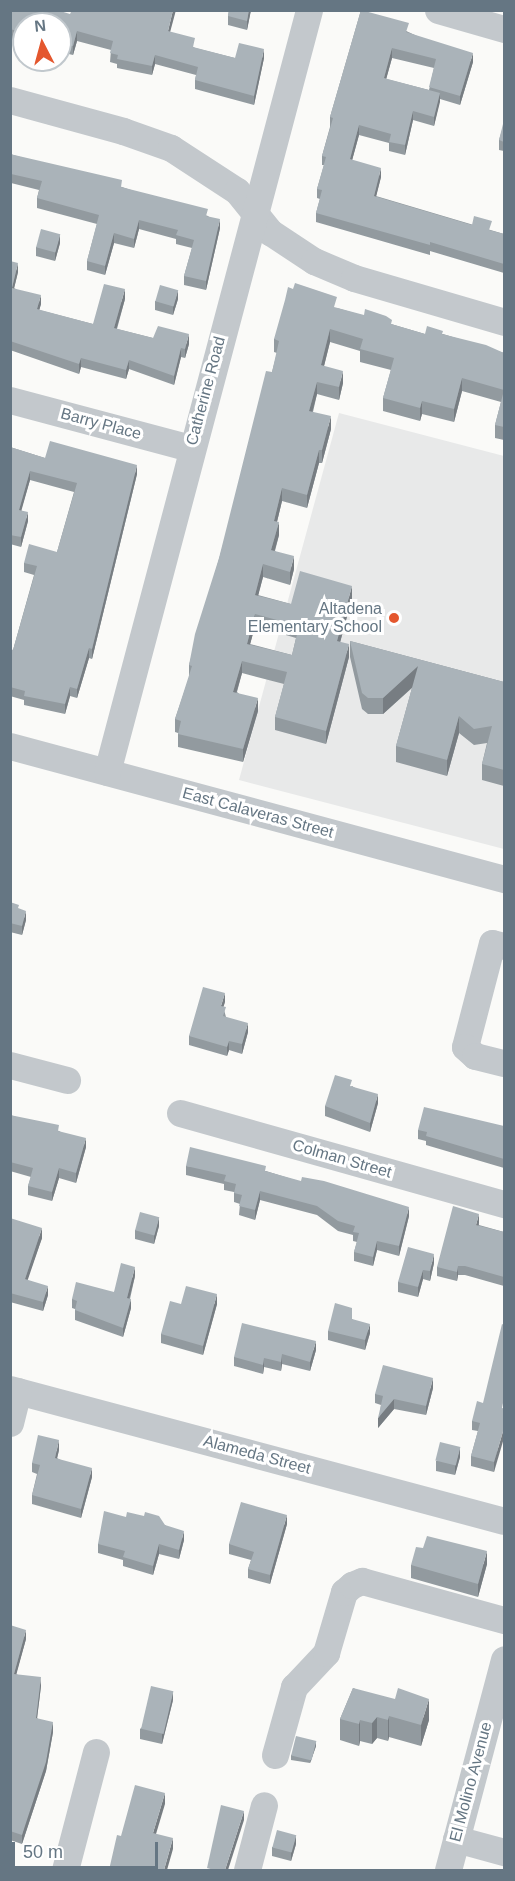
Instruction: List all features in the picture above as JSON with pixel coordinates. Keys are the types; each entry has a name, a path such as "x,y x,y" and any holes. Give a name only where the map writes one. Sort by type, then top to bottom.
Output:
{"street":[{"name":"Catherine Road","path":"107,772 253,214 309,10"},
{"path":"438,10 504,29"},
{"path":"10,100 123,130 171,148 237,191 253,214 270,232 314,261 354,278 504,322"},
{"name":"Barry Place","path":"10,400 191,448"},
{"name":"East Calaveras Street","path":"10,746 504,879"},
{"path":"504,946 492,944 465,1047 475,1056 504,1063"},
{"path":"10,1065 67,1080"},
{"name":"Colman Street","path":"180,1113 504,1204"},
{"path":"10,1423 14,1390"},
{"name":"Alameda Street","path":"14,1390 504,1521"},
{"path":"275,1755 294,1687 326,1653 344,1592 352,1585 362,1581 504,1620"},
{"name":"El Molino Avenue","path":"448,1870 504,1659"},
{"path":"65,1870 96,1752"},
{"path":"247,1870 264,1805"},
{"path":"456,1839 504,1852"}],"shaded area":[{"name":"Altadena Elementary School","path":"339,413 504,456 504,849 239,780"}],"building":[{"path":"12,10 64,12 12,12 12,30 10,29"},
{"path":"72,10 173,10 168,31 195,38 193,47 235,58 239,43 264,49 254,96 195,80 198,67 155,55 152,66 117,59 118,55 110,53 113,41 77,31 73,46"},
{"path":"229,10 249,10 247,21 228,16"},
{"path":"361,10 409,23 406,32 473,53 460,96 429,87 436,59 392,48 384,78 440,93 434,117 413,111 405,145 389,142 391,134 359,125 350,159 381,168 374,196 472,225 474,216 492,221 489,230 504,234 504,264 430,242 430,245 316,213 322,190 317,189 326,157 322,156 333,118 330,117"},
{"path":"504,124 504,142 499,140"},
{"path":"10,154 122,180 121,187 208,209 206,216 220,219 206,281 184,276 194,240 176,235 178,230 139,220 134,239 114,233 105,266 87,261 99,215 37,198 42,181 11,174 10,176"},
{"path":"41,229 60,234 55,253 36,247"},
{"path":"10,261 18,263 12,288 41,295 37,309 93,324 104,284 125,289 114,328 153,338 158,326 189,334 185,349 181,348 174,376 129,360 126,370 81,358 79,364 10,341"},
{"path":"295,283 337,297 334,307 364,315 365,309 386,316 392,320 391,324 425,334 427,326 443,331 442,334 486,345 504,353 504,390 462,378 454,409 422,401 420,408 383,398 394,358 360,349 363,339 330,329 321,365 343,371 339,387 317,382 309,411 331,416 322,450 319,450 307,495 282,488 274,521 279,522 271,550 294,556 290,572 263,564 255,595 291,604 300,571 352,586 337,641 349,644 326,731 275,717 287,672 242,661 233,692 258,698 243,749 178,734 181,721 175,719 192,666 189,665 195,634 219,558 266,371 272,372 279,341 274,339 288,287 293,289","holes":["255,614 299,626 292,655 247,644"]},
{"path":"160,285 178,290 174,307 155,301"},
{"path":"504,390 504,427 495,425"},
{"path":"50,441 137,465 92,649 89,648 77,689 70,687 65,704 24,696 25,691 10,687 10,649 13,650 37,566 24,563 29,544 57,552 77,483 30,471 19,510 28,512 21,537 10,535 10,447 45,458"},
{"path":"350,641 504,682 504,770 482,764 492,726 474,729 459,716 447,760 396,746 418,666 383,698 368,698 362,693"},
{"path":"10,902 26,911 22,926 10,923"},
{"path":"203,987 225,993 221,1006 226,1007 223,1016 248,1023 242,1044 229,1041 227,1047 189,1036"},
{"path":"335,1075 352,1080 350,1086 378,1094 370,1123 325,1106"},
{"path":"424,1107 504,1126 504,1159 426,1136 427,1132 418,1130"},
{"path":"10,1115 59,1125 58,1131 86,1138 76,1173 59,1168 52,1192 28,1186 33,1168 10,1162"},
{"path":"190,1147 266,1166 265,1171 301,1181 302,1177 324,1181 409,1207 399,1246 377,1241 373,1257 354,1252 359,1233 353,1232 355,1226 338,1221 317,1206 260,1191 255,1210 239,1206 242,1195 234,1193 236,1184 224,1181 226,1175 186,1166"},
{"path":"453,1206 479,1214 476,1225 504,1232 504,1277 465,1266 458,1266 457,1272 437,1267"},
{"path":"140,1212 159,1217 154,1236 135,1230"},
{"path":"10,1218 42,1228 25,1279 48,1286 43,1302 10,1293"},
{"path":"408,1247 434,1254 430,1271 423,1270 418,1287 398,1282"},
{"path":"121,1263 135,1267 127,1298 131,1299 123,1328 75,1310 77,1301 72,1299 76,1282 114,1292"},
{"path":"186,1286 217,1294 203,1346 161,1334 170,1301 181,1304"},
{"path":"335,1303 352,1308 352,1319 370,1324 365,1340 328,1331"},
{"path":"242,1323 316,1341 310,1362 282,1354 281,1362 264,1358 263,1365 234,1357"},
{"path":"502,1324 504,1325 502,1408 504,1409 504,1428 494,1462 471,1456 480,1423 472,1421 477,1401 483,1403"},
{"path":"383,1365 433,1378 426,1406 394,1399 378,1418 383,1396 375,1394"},
{"path":"38,1435 59,1440 55,1458 92,1468 81,1509 32,1495 40,1465 32,1463"},
{"path":"440,1442 460,1447 456,1466 435,1460"},
{"path":"241,1502 287,1515 270,1575 248,1569 254,1552 229,1544"},
{"path":"104,1511 126,1517 127,1512 144,1516 145,1512 159,1516 165,1525 184,1531 179,1550 159,1544 153,1566 123,1557 125,1551 98,1544"},
{"path":"427,1536 487,1551 478,1584 411,1565 416,1547 423,1548"},
{"path":"10,1625 26,1630 14,1674 41,1677 36,1718 53,1722 46,1762 22,1835 10,1831"},
{"path":"151,1686 173,1691 164,1734 141,1729"},
{"path":"353,1688 395,1699 398,1688 429,1699 421,1725 389,1716 388,1720 377,1717 372,1723 360,1720 359,1724 340,1719"},
{"path":"296,1736 316,1741 312,1760 291,1755"},
{"path":"135,1785 165,1793 153,1833 173,1838 164,1870 109,1870 117,1835 121,1836"},
{"path":"221,1805 244,1811 225,1870 214,1870 207,1868"},
{"path":"277,1830 296,1835 292,1853 272,1847"}],"place":[{"name":"Altadena Elementary School","path":"394,618"}]}
